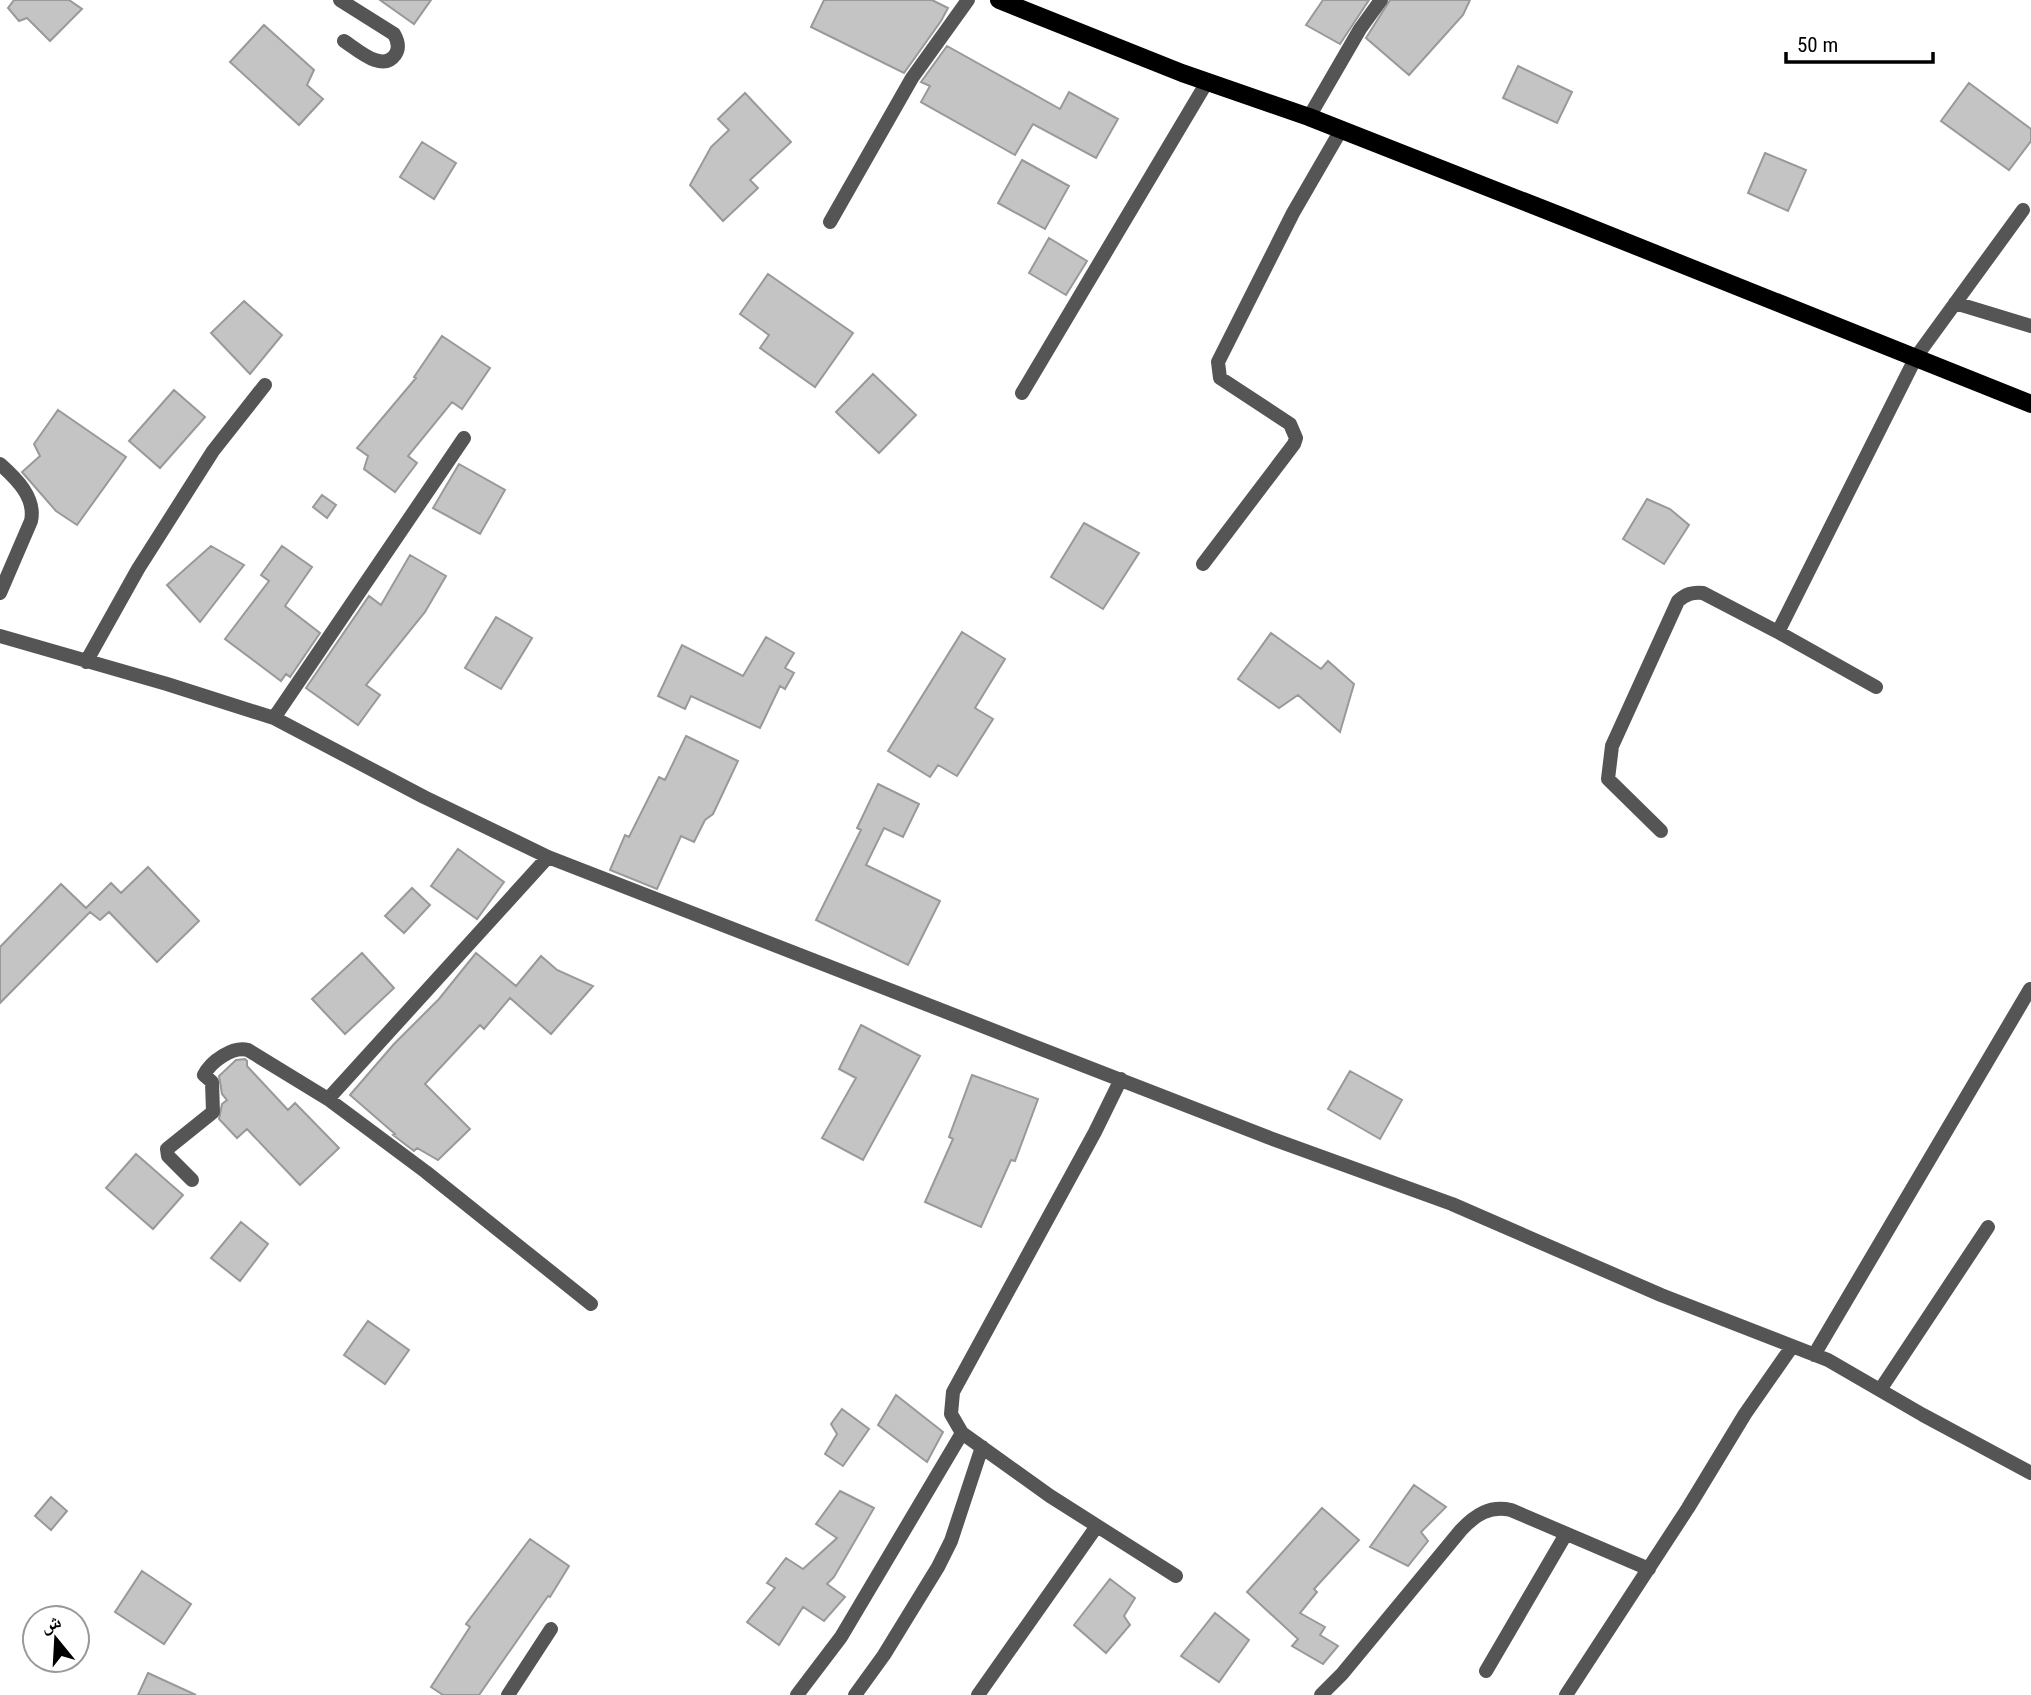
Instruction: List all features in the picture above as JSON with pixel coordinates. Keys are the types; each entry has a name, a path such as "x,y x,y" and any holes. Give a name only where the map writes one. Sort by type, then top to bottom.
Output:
{"main road":[{"path":"999,0 1207,82 1309,117 2031,404"}],"street":[{"path":"340,0 394,34 398,40 398,48 390,60 383,62 376,61 345,41"},
{"path":"830,222 912,78 968,0"},
{"path":"1309,117 1360,29 1381,0"},
{"path":"1022,393 1207,82"},
{"path":"1202,564 1296,438 1290,424 1220,377 1218,362 1293,213 1341,130"},
{"path":"1778,632 1916,357 2023,210"},
{"path":"1955,303 2031,326"},
{"path":"86,662 138,569 213,451 265,385"},
{"path":"274,718 464,438"},
{"path":"0,464 31,500 33,510 26,534 0,593"},
{"path":"1661,831 1608,779 1612,746 1678,601 1692,592 1703,593 1876,687"},
{"path":"0,636 274,718 424,797 548,856 1270,1138 1452,1204 1661,1295 1790,1348 1814,1355 2031,1473"},
{"path":"328,1099 548,856"},
{"path":"1814,1355 2030,989"},
{"path":"192,1180 168,1156 167,1149 214,1112 212,1082 204,1074 207,1069 235,1049 248,1049 328,1099 426,1172 592,1304"},
{"path":"1121,1079 1095,1132 953,1392 951,1414 962,1433 1050,1496 1176,1576"},
{"path":"1880,1391 1988,1227"},
{"path":"1566,1695 1790,1348"},
{"path":"797,1695 841,1637 962,1433"},
{"path":"855,1695 884,1655 939,1567 951,1541 982,1447"},
{"path":"1321,1695 1342,1674 1461,1530 1479,1514 1504,1508 1649,1570"},
{"path":"978,1695 1097,1526"},
{"path":"1486,1671 1566,1534"},
{"path":"508,1695 551,1629"}],"building":[{"path":"14,0 69,0 82,9 50,41 27,18 19,21 8,8"},
{"path":"380,0 431,0 414,24"},
{"path":"824,0 932,0 948,8 904,73 811,27"},
{"path":"1323,0 1369,0 1340,44 1306,25"},
{"path":"1390,0 1470,0 1463,15 1409,75 1366,38"},
{"path":"264,25 314,70 307,85 323,99 299,125 230,62"},
{"path":"947,46 1060,109 1069,92 1118,119 1096,158 1033,124 1015,155 921,102 930,86 921,82"},
{"path":"1518,66 1572,92 1557,123 1503,98"},
{"path":"1969,83 2031,129 2031,141 2009,170 1941,121"},
{"path":"745,93 791,142 750,180 758,188 723,221 690,185 711,147 729,130 718,119"},
{"path":"422,142 456,163 434,199 400,177"},
{"path":"1765,153 1806,170 1788,211 1748,193"},
{"path":"1022,160 1069,186 1045,229 998,203"},
{"path":"1049,238 1087,261 1066,295 1029,273"},
{"path":"768,274 853,333 815,387 760,348 769,335 740,314"},
{"path":"244,301 282,335 250,374 211,333"},
{"path":"442,336 490,368 462,409 452,402 408,456 417,463 395,492 364,469 368,456 357,448 416,378 414,377"},
{"path":"873,374 916,415 879,453 836,412"},
{"path":"174,390 205,417 160,468 129,441"},
{"path":"58,410 126,457 77,525 56,511 22,472 40,456 34,444"},
{"path":"459,464 505,490 480,534 433,508"},
{"path":"322,495 336,505 327,518 313,507"},
{"path":"1647,499 1670,509 1689,525 1664,564 1623,539"},
{"path":"1084,523 1139,553 1103,609 1051,577"},
{"path":"211,546 244,565 200,622 167,585"},
{"path":"282,546 312,567 285,606 320,633 290,677 286,674 281,681 225,639 269,581 261,575"},
{"path":"410,555 446,576 425,612 366,685 380,695 358,725 306,688 369,596 381,605"},
{"path":"496,617 532,638 501,689 465,668"},
{"path":"962,632 1005,659 975,708 993,719 957,776 938,765 930,777 888,751"},
{"path":"1271,633 1321,669 1328,661 1354,684 1340,732 1298,695 1279,708 1238,679"},
{"path":"766,637 794,653 785,668 794,673 785,689 780,686 760,728 691,696 685,709 658,696 682,645 743,676"},
{"path":"686,736 738,761 713,814 705,820 694,842 681,836 657,889 610,870 625,835 629,837 659,777 665,780"},
{"path":"878,784 919,804 903,837 884,828 866,865 940,901 908,965 816,920 861,830 857,828"},
{"path":"458,849 504,882 477,919 431,886"},
{"path":"148,867 199,921 157,962 109,912 100,920 90,912 0,1003 0,947 61,884 86,908 111,883 121,893"},
{"path":"412,888 430,905 404,933 385,916"},
{"path":"362,953 394,988 345,1034 312,999"},
{"path":"476,953 516,986 541,956 557,970 593,986 551,1034 510,998 484,1029 480,1025 425,1084 470,1129 438,1160 417,1148 414,1151 350,1095 394,1044 439,999"},
{"path":"861,1025 920,1056 863,1160 822,1138 856,1078 839,1069"},
{"path":"245,1059 247,1066 288,1110 295,1103 339,1148 300,1185 247,1129 237,1138 219,1119 222,1104 227,1100 222,1094 219,1076 236,1060"},
{"path":"1350,1071 1402,1100 1380,1139 1328,1109"},
{"path":"972,1075 1038,1099 1015,1161 1011,1160 981,1227 925,1202 953,1139 949,1137"},
{"path":"136,1154 183,1195 153,1229 106,1188"},
{"path":"241,1222 268,1244 240,1281 211,1258"},
{"path":"368,1321 409,1350 385,1384 344,1355"},
{"path":"896,1395 943,1432 927,1462 878,1425"},
{"path":"842,1409 869,1429 843,1466 825,1454 837,1434 831,1424"},
{"path":"1414,1485 1446,1507 1421,1532 1428,1541 1408,1566 1370,1547"},
{"path":"840,1491 874,1508 834,1577 827,1584 845,1597 824,1621 803,1607 779,1645 747,1622 775,1588 767,1583 786,1558 803,1569 837,1538 816,1524"},
{"path":"51,1497 67,1511 51,1530 35,1516"},
{"path":"1322,1508 1359,1540 1314,1589 1317,1592 1300,1613 1325,1627 1320,1635 1338,1646 1323,1664 1292,1646 1298,1639 1247,1592"},
{"path":"530,1539 569,1566 550,1597 548,1596 479,1695 443,1695 431,1687 470,1627 466,1624"},
{"path":"142,1571 191,1604 164,1644 115,1612"},
{"path":"1110,1579 1135,1598 1124,1616 1130,1625 1106,1653 1074,1625"},
{"path":"1215,1613 1249,1640 1219,1682 1181,1656"},
{"path":"148,1673 196,1695 138,1695"}]}
